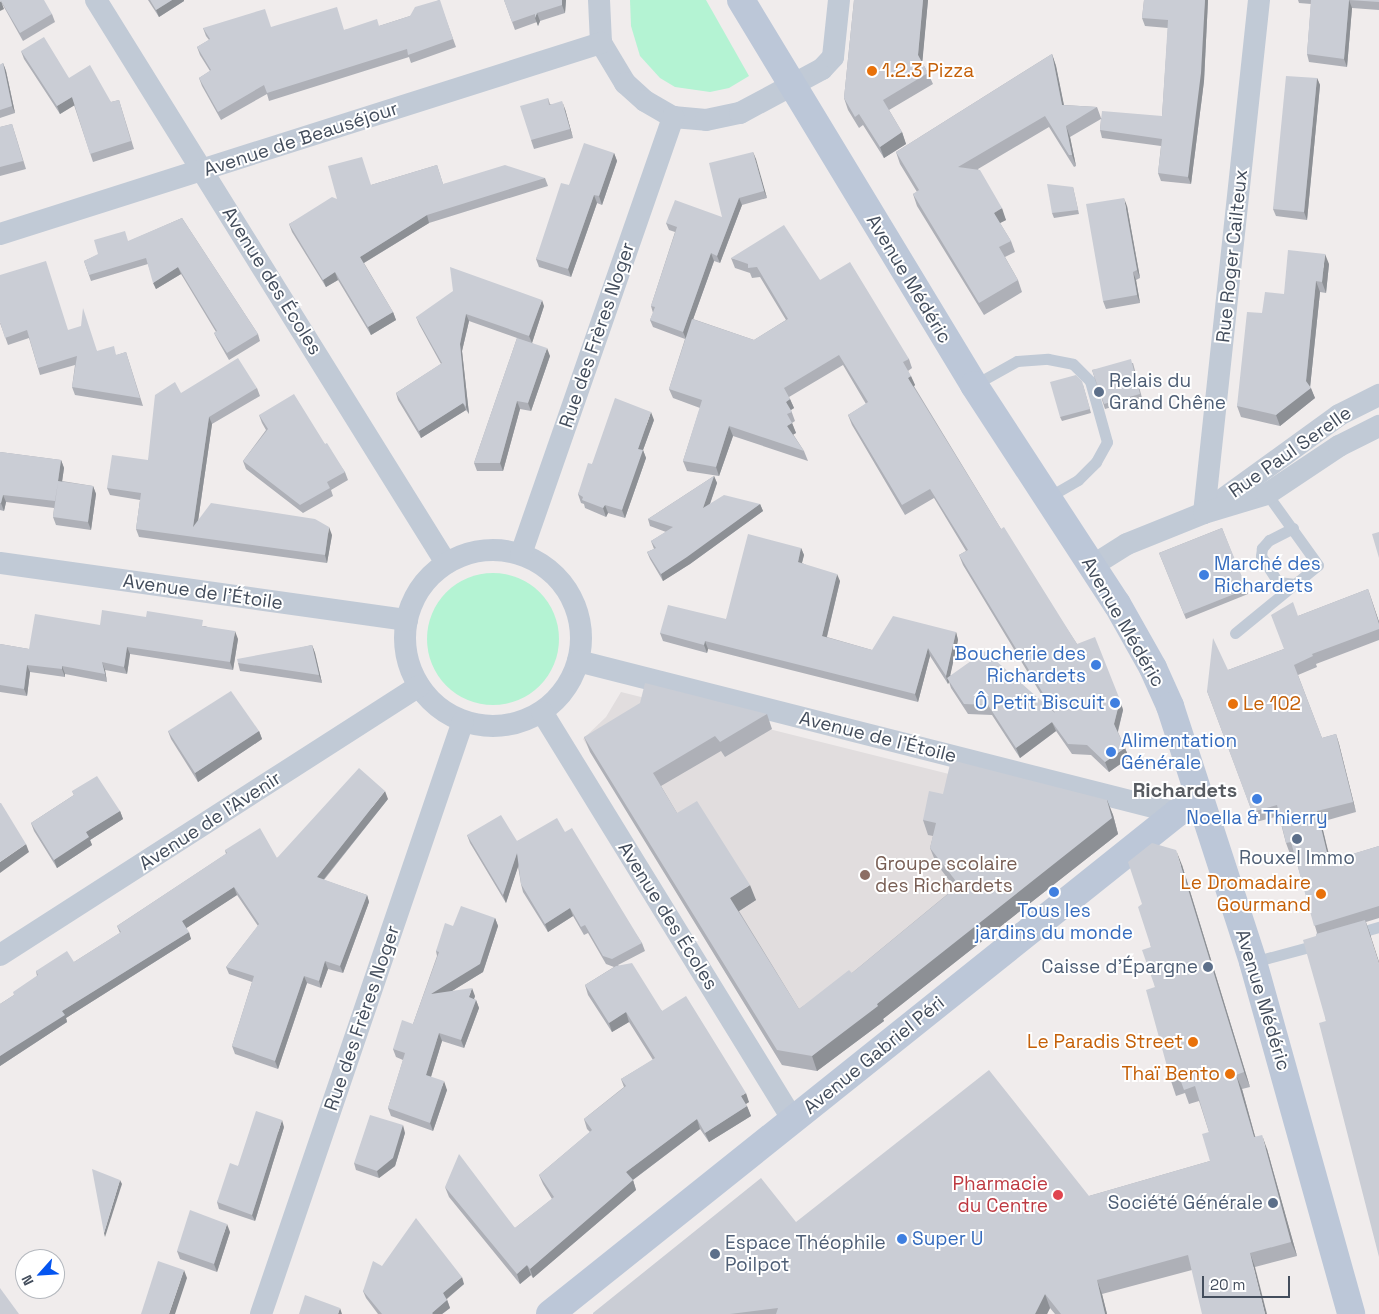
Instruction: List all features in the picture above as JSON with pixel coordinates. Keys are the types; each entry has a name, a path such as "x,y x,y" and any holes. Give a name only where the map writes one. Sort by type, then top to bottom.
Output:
{"main road":[{"name":"Avenue Médéric","path":"741,0 974,385 1092,566 1152,668 1170,706 1253,962 1351,1314"},
{"name":"Avenue Gabriel Péri","path":"550,1314 1177,812 1201,800"}],"street":[{"name":"Avenue des Écoles","path":"96,0 446,563"},
{"path":"599,0 601,43 625,83 645,101 673,117 706,120 740,113 822,69 833,57 839,0"},
{"name":"Rue Roger Cailteux","path":"1204,513 1259,0"},
{"name":"Avenue de Beauséjour","path":"0,234 601,43"},
{"name":"Rue des Frères Noger","path":"521,554 673,117"},
{"name":"Rue Paul Serelle","path":"1204,513 1338,415 1379,396"},
{"name":"Rue Paul Serelle","path":"1092,566 1127,544 1204,513 1267,494 1339,446 1379,426"},
{"path":"496,550 521,554 545,566 564,585 572,601 582,635 578,661 570,681 542,712 517,723 490,726 463,721 438,707 419,686 409,666 405,643 407,620 414,598 423,585 446,563 470,553 496,550"},
{"name":"Avenue de l’Étoile","path":"0,563 407,620"},
{"name":"Avenue de l’Étoile","path":"578,661 1177,812"},
{"name":"Avenue de l’Avenir","path":"0,955 419,686"},
{"name":"Avenue des Écoles","path":"542,712 793,1120"},
{"name":"Rue des Frères Noger","path":"261,1314 463,721"}],"lane":[{"path":"974,385 1017,361 1048,358 1073,364 1090,382 1107,442 1096,462 1078,480 1046,498"},
{"path":"1235,633 1318,565 1267,494"},
{"path":"1293,528 1268,540 1262,548 1261,556 1278,582 1295,584"},
{"path":"1253,962 1379,927"}],"shaded area":[{"name":"Groupe scolaire des Richardets","path":"621,692 1113,815 1118,834 882,1019 884,1021 817,1071 782,1065 583,739 606,717"}],"green space":[{"path":"630,0 706,0 749,76 729,88 710,92 675,87 660,78 640,56 631,26"},
{"path":"493,573 506,574 518,578 540,592 554,614 558,626 558,652 554,664 540,686 518,700 506,704 493,705 480,704 468,700 446,686 432,664 428,652 427,639 428,626 432,614 446,592 468,578 480,574"}],"building":[{"path":"0,0 44,0 52,14 20,33"},
{"path":"150,0 172,0 156,10"},
{"path":"440,0 453,39 408,55 407,49 267,93 264,85 218,112 199,78 211,70 197,47 210,39 203,28 265,9 271,27 337,7 344,30 377,19 379,26 410,16 415,7"},
{"path":"504,0 562,0 562,5 537,13 535,18 535,14 512,22"},
{"path":"854,0 923,0 918,55 928,73 883,100 902,132 880,147 859,114 855,117 844,98"},
{"path":"1144,0 1205,0 1201,73 1188,177 1158,173 1162,139 1100,130 1102,111 1162,116 1168,20 1142,18"},
{"path":"1311,0 1349,0 1344,59 1307,54"},
{"path":"1349,0 1379,0 1379,2"},
{"path":"44,37 69,78 90,65 111,102 119,100 131,141 90,154 72,97 57,106 21,51"},
{"path":"1052,54 1062,105 1097,107 1066,126 1072,155 1069,155 1045,116 958,167 980,170 1002,208 994,213 1011,241 999,247 1018,280 979,303 913,194 919,190 896,152"},
{"path":"3,63 12,106 0,110 0,65"},
{"path":"1286,76 1317,78 1304,212 1273,209"},
{"path":"548,98 549,105 562,101 570,129 531,140 520,106"},
{"path":"12,124 23,161 0,167 0,127"},
{"path":"584,143 614,153 599,196 594,195 568,269 536,259 561,183 569,185"},
{"path":"753,152 764,191 739,198 717,256 711,253 683,332 650,320 655,307 651,306 677,227 666,223 675,200 722,217 709,163"},
{"path":"362,157 371,185 437,165 443,184 505,165 545,178 427,215 360,257 393,312 368,327 335,272 323,280 289,224 332,197 337,199 328,166"},
{"path":"1047,184 1073,187 1078,210 1052,213"},
{"path":"1124,198 1137,270 1133,272 1137,295 1103,301 1086,204"},
{"path":"182,218 258,334 227,353 214,333 217,331 178,267 153,283 146,258 89,275 84,261 98,254 94,240 125,231 128,241"},
{"path":"784,225 820,280 850,262 909,359 903,362 911,376 908,378 1001,529 1004,527 1077,644 1095,637 1120,700 1114,724 1125,748 1105,762 1087,745 1068,744 1052,722 1016,748 988,705 964,704 947,678 985,651 1055,713 959,555 968,550 930,489 902,505 848,415 868,402 839,355 784,388 790,399 786,402 792,412 787,414 792,423 787,426 804,451 729,426 716,467 683,461 702,400 669,389 692,319 754,340 788,319 757,267 748,268 748,264 731,258"},
{"path":"1288,250 1325,254 1322,282 1316,281 1306,381 1311,388 1276,415 1237,406 1247,312 1262,313 1265,292 1284,294"},
{"path":"46,261 68,330 81,326 83,308 97,351 114,346 116,355 126,352 140,398 72,387 77,356 38,368 27,330 5,338 0,322 0,275"},
{"path":"450,267 542,300 529,336 466,314 460,344 466,407 463,403 419,431 396,393 442,363 416,317 453,291"},
{"path":"517,338 547,348 528,403 517,401 500,463 474,463"},
{"path":"238,358 257,388 209,417 193,527 211,503 315,519 329,527 325,555 136,529 141,493 107,488 112,455 148,460 155,395 175,382 181,393"},
{"path":"1131,359 1140,394 1104,404 1092,370"},
{"path":"1076,375 1082,381 1090,409 1060,417 1050,382"},
{"path":"294,394 345,472 327,482 330,488 300,505 243,461 268,429 259,415"},
{"path":"615,398 651,412 638,449 643,450 622,510 605,505 603,508 582,500 583,497 578,494 588,463 592,464"},
{"path":"0,452 61,460 58,481 93,486 88,522 53,517 58,482 55,501 3,495 0,503"},
{"path":"714,476 703,508 724,495 760,504 661,574 647,552 656,548 651,541 673,527 648,519"},
{"name":"Marché des Richardets","path":"1222,528 1247,589 1184,614 1159,553"},
{"path":"1379,532 1379,558 1372,534"},
{"path":"748,534 801,548 798,562 837,574 822,636 872,650 893,616 956,632 946,676 928,648 915,694 705,641 704,645 660,633 668,605 726,619"},
{"path":"1368,589 1379,629 1312,654 1313,656 1294,665 1322,738 1336,734 1353,802 1317,811 1329,861 1379,846 1379,906 1314,926 1291,842 1286,843 1277,805 1252,812 1207,691 1213,638 1228,670 1284,649 1271,615 1293,602 1298,616"},
{"path":"102,610 146,617 147,611 203,620 202,626 235,631 230,662 127,647 124,667 102,662 105,674 62,666 62,669 27,665 24,689 0,685 0,644 29,649 35,614 100,625"},
{"path":"312,645 319,675 238,663 237,659"},
{"path":"645,683 767,714 720,742 715,736 653,773 677,813 697,801 750,885 730,898 799,1009 849,970 852,973 959,885 930,848 936,823 923,820 929,791 943,794 951,760 1107,800 1112,818 877,1004 878,1006 812,1056 777,1050 584,737 640,703"},
{"path":"231,691 259,731 195,773 168,731"},
{"path":"359,768 385,791 317,877 367,895 340,966 325,961 319,981 304,976 275,1061 232,1046 254,976 226,967 259,924 234,887 182,921 189,932 62,1011 65,1015 0,1056 0,1004 14,995 13,992 38,975 36,971 67,951 74,962 121,932 117,926 227,853 225,850 260,828 277,858"},
{"path":"97,776 120,811 86,832 89,837 54,860 31,823 74,795 72,791"},
{"path":"0,803 26,844 0,862"},
{"path":"501,815 517,841 557,818 565,832 572,828 642,943 612,959 603,956 585,925 581,927 570,908 545,924 521,884 517,853 503,895 467,835"},
{"path":"1152,843 1176,850 1244,1072 1236,1075 1254,1137 1262,1135 1291,1242 1250,1253 1265,1314 1202,1314 1188,1255 1097,1280 1105,1314 1061,1314 1045,1294 1035,1314 776,1314 778,1308 730,1314 593,1314 761,1178 796,1222 989,1070 1089,1196 1210,1161 1202,1134 1209,1132 1195,1086 1184,1090 1180,1079 1171,1081 1146,990 1155,987 1142,950 1151,947 1138,907 1142,904 1128,862"},
{"path":"461,906 495,918 480,964 431,994 472,988 469,997 476,1000 461,1040 439,1033 426,1075 444,1081 430,1123 388,1108 405,1053 393,1049 402,1020 413,1024 439,952 436,951 445,923 453,926"},
{"path":"1365,920 1379,964 1379,1257 1319,1023 1326,1021 1303,940 1316,936 1316,934"},
{"path":"632,963 662,1011 686,996 746,1093 741,1096 747,1106 705,1133 697,1119 626,1172 633,1180 530,1269 527,1265 517,1274 445,1187 459,1154 515,1228 554,1197 539,1175 592,1130 584,1119 626,1086 621,1079 655,1058 626,1012 609,1023 585,985 616,966"},
{"path":"256,1111 282,1120 252,1215 217,1202 230,1163 238,1166"},
{"path":"370,1115 403,1125 393,1158 377,1171 354,1163"},
{"path":"92,1169 120,1180 104,1233"},
{"path":"190,1210 227,1224 214,1264 177,1251"},
{"path":"416,1218 462,1277 443,1293 447,1300 433,1314 382,1314 363,1291 373,1261 382,1266"},
{"path":"158,1261 184,1270 169,1314 141,1314"},
{"path":"0,1288 19,1314 0,1314"},
{"path":"305,1295 340,1308 338,1314 299,1314"}],"place":[{"name":"1.2.3 Pizza","path":"872,71"},
{"name":"Relais du Grand Chêne","path":"1099,392"},
{"name":"Marché des Richardets","path":"1204,575"},
{"name":"Boucherie des Richardets","path":"1096,665"},
{"name":"Ô Petit Biscuit","path":"1115,703"},
{"name":"Le 102","path":"1233,704"},
{"name":"Alimentation Générale","path":"1111,752"},
{"name":"Noella & Thierry","path":"1257,799"},
{"name":"Rouxel Immo","path":"1297,839"},
{"name":"Groupe scolaire des Richardets","path":"865,875"},
{"name":"Tous les jardins du monde","path":"1054,892"},
{"name":"Le Dromadaire Gourmand","path":"1321,894"},
{"name":"Caisse d'Épargne","path":"1208,967"},
{"name":"Le Paradis Street","path":"1193,1042"},
{"name":"Thaï Bento","path":"1230,1074"},
{"name":"Pharmacie du Centre","path":"1058,1195"},
{"name":"Société Générale","path":"1273,1203"},
{"name":"Super U","path":"902,1239"},
{"name":"Espace Théophile Poilpot","path":"715,1254"}],"district":[{"name":"Richardets","path":"1185,790"}]}
